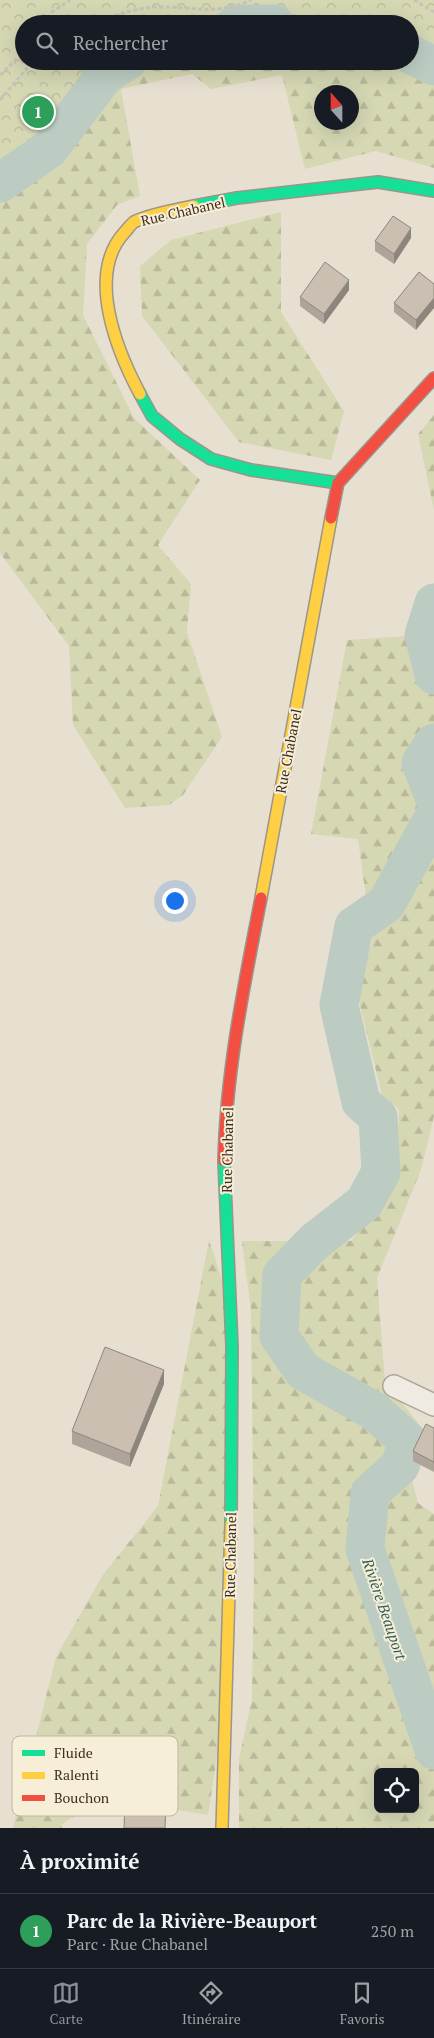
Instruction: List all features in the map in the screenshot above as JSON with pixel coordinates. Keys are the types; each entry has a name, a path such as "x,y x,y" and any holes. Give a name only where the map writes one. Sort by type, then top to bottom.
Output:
{"street":[{"name":"Rue Chabanel","path":"222,1828 228,1685 232,1434 232,1310 224,1161 228,1094 238,1020 338,482 251,470 211,459 180,439 152,416 124,363 110,315 106,273 114,244 134,222 179,209 237,198 378,182 434,191"},
{"path":"338,482 434,378"},
{"path":"394,1386 434,1405"}],"path":[{"path":"50,15 70,0"},
{"path":"120,15 157,7 224,10 251,0"},
{"path":"414,0 434,12"},
{"path":"0,75 15,61"},
{"path":"0,100 25,70"}],"green space":[{"path":"0,0 434,0 434,168 376,151 305,169 282,75 211,89 192,74 121,89 140,196 117,205 87,244 83,315 134,418 200,480 158,545 191,584 187,632 222,737 183,795 169,805 125,808 73,725 69,646 0,553"},
{"path":"0,0 434,0 434,66 419,58 419,15 15,15 15,70 113,70 105,75 49,149 0,183"},
{"path":"281,212 281,312 344,411 331,460 239,442 142,316 140,266 171,240"},
{"path":"434,415 434,510 418,434"},
{"path":"434,603 434,1116 421,1170 377,1278 385,1382 420,1425 408,1464 418,1503 434,1514 434,1828 239,1828 239,1759 252,1699 254,1570 251,1310 242,1241 351,1241 396,1184 399,1109 382,1095 358,997 372,940 358,839 311,834 347,640 424,635"},
{"path":"209,1240 232,1310 228,1685 208,1815 178,1810 178,1736 36,1736 56,1657 102,1576 158,1506"},
{"path":"16,1816 75,1816 62,1824 62,1828 13,1828"}],"building":[{"path":"393,216 411,228 394,254 375,241"},
{"path":"325,262 349,280 324,314 300,297"},
{"path":"419,272 434,284 434,298 416,320 394,303"},
{"path":"105,1347 164,1370 130,1454 72,1431"},
{"path":"426,1424 434,1428 434,1462 413,1451"},
{"path":"125,1816 166,1816 165,1828 124,1828"}],"waterway":[{"name":"Rivière Beauport","path":"419,58 434,66"},
{"name":"Rivière Beauport","path":"0,183 49,149 105,75 113,70"},
{"name":"Rivière Beauport","path":"434,603 424,635 434,675"},
{"name":"Rivière Beauport","path":"434,743 421,763 434,796"},
{"name":"Rivière Beauport","path":"434,817 386,904 354,926 339,1005 361,1102 378,1117 381,1172 364,1203 314,1242 282,1275 279,1336 303,1371 374,1411 408,1441 400,1466 370,1493 365,1549 434,1750"}],"traffic: fast":[{"path":"194,206 237,198 378,182 434,191"},
{"path":"140,394 152,416 180,439 211,459 251,470 338,483"},
{"path":"224,1161 232,1346 231,1524"}],"traffic: slow":[{"path":"140,394 122,357 109,313 106,291 107,270 113,250 134,222 194,206"},
{"path":"261,898 331,518"},
{"path":"222,1828 231,1524"}],"traffic: jam":[{"path":"331,518 338,483 434,378"},
{"path":"224,1161 225,1128 232,1062 242,996 261,898"}],"place":[{"name":"Parc de la Rivière-Beauport","path":"38,112"}]}
